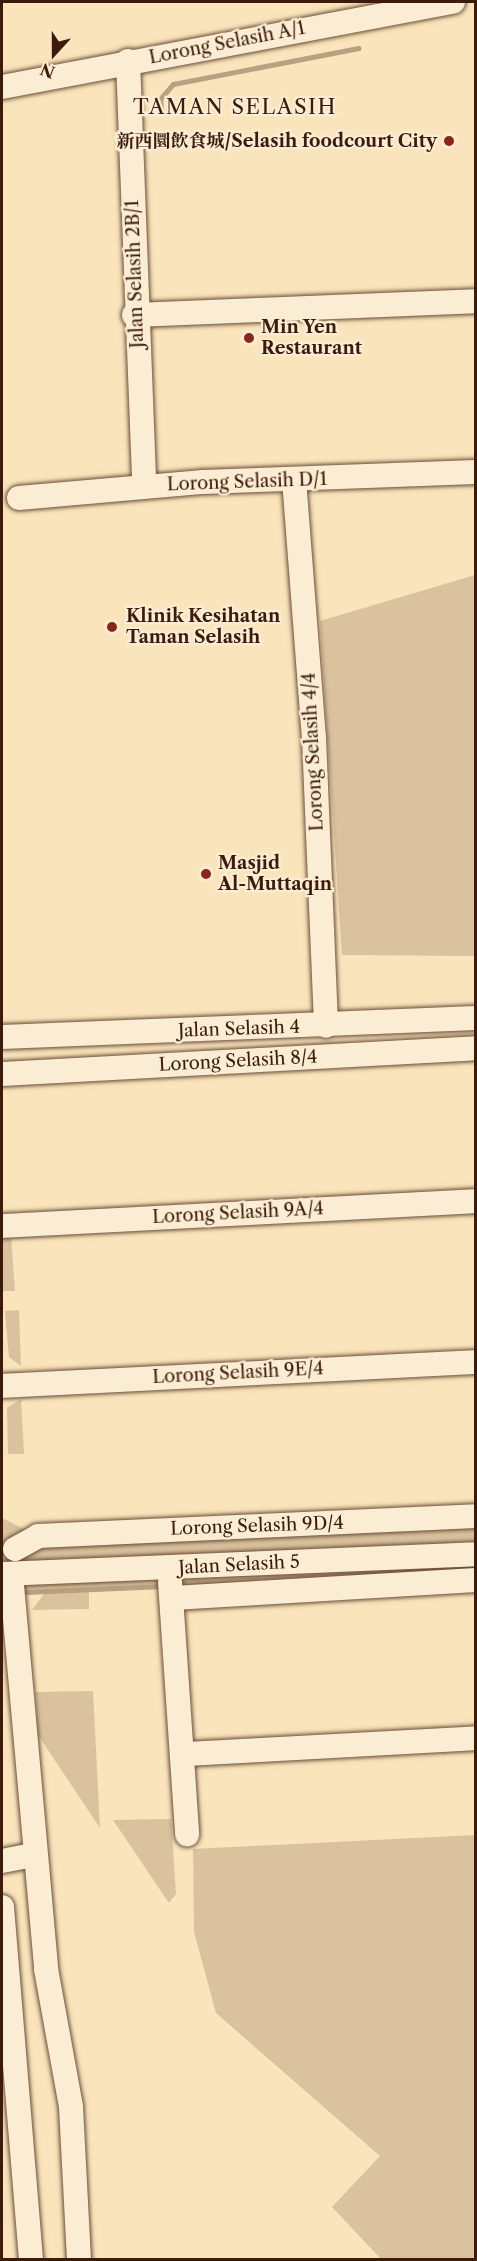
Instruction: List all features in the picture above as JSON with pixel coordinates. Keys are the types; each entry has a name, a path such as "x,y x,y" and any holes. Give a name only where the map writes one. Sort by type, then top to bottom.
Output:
{"street":[{"name":"Lorong Selasih A/1","path":"2,87 128,61 453,2"},
{"name":"Jalan Selasih 2B/1","path":"128,61 135,315 144,486"},
{"path":"135,315 476,301"},
{"name":"Lorong Selasih D/1","path":"7,498 144,486 476,472"},
{"name":"Lorong Selasih 4/4","path":"294,480 314,738 326,1026"},
{"name":"Jalan Selasih 4","path":"2,1037 326,1026 476,1018"},
{"name":"Lorong Selasih 8/4","path":"2,1074 476,1048"},
{"name":"Lorong Selasih 9A/4","path":"2,1226 476,1201"},
{"name":"Lorong Selasih 9E/4","path":"2,1386 476,1362"},
{"name":"Lorong Selasih 9D/4","path":"8,1541 38,1536 476,1516"},
{"path":"8,1541 75,1572"},
{"name":"Jalan Selasih 5","path":"6,1574 476,1554"},
{"path":"167,1568 173,1598 185,1754 187,1834"},
{"path":"6,1574 46,1969 71,2107 78,2259"},
{"path":"173,1598 476,1580"},
{"path":"185,1754 476,1738"},
{"path":"2,1861 33,1855"},
{"path":"2,1907 31,2259"}],"shaded area":[{"path":"475,575 475,956 342,955 320,621"},
{"path":"11,1236 15,1291 2,1291 2,1238"},
{"path":"19,1310 21,1366 9,1357 5,1311"},
{"path":"21,1399 24,1454 8,1454 7,1408"},
{"path":"475,1516 475,1580 89,1591 89,1609 32,1610 44,1594 26,1592 11,1574 2,1574 2,1518 38,1536"},
{"path":"93,1691 100,1828 38,1735 36,1692"},
{"path":"171,1819 176,1894 169,1903 113,1820"},
{"path":"475,1835 475,2259 381,2259 332,2207 380,2156 216,2013 194,1932 193,1849"}],"waterway":[{"path":"161,110 160,99 173,84 359,48"},
{"path":"26,1592 163,1586"}],"place":[{"name":"新西圜飲食城/Selasih foodcourt City","path":"449,141"},
{"name":"Min Yen Restaurant","path":"249,338"},
{"name":"Klinik Kesihatan Taman Selasih","path":"112,627"},
{"name":"Masjid Al-Muttaqin","path":"206,874"}],"district":[{"name":"TAMAN SELASIH","path":"235,107"}]}
